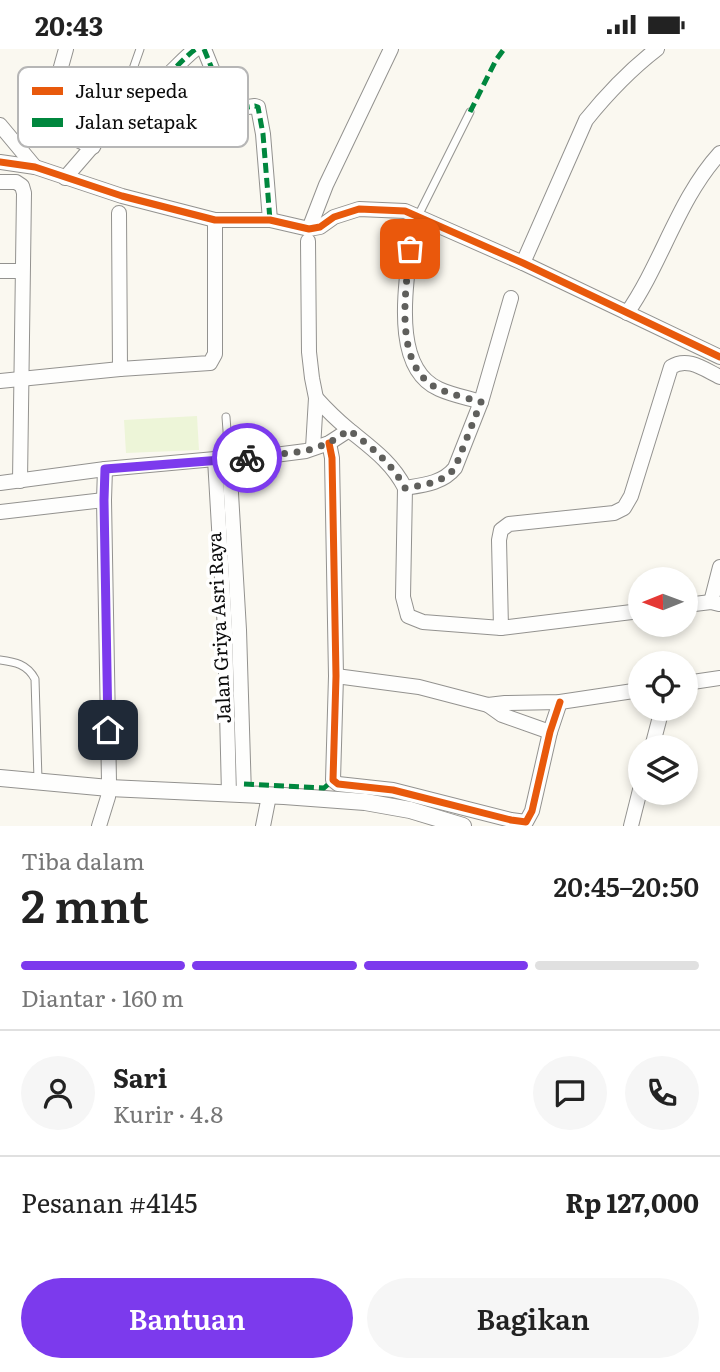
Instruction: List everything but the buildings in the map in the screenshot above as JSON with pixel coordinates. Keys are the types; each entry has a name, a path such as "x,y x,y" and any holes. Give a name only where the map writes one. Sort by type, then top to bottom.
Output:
{"street":[{"path":"61,67 66,49"},
{"path":"176,67 196,49"},
{"path":"204,49 211,67"},
{"path":"313,448 316,398 309,352 308,235 327,185 391,49"},
{"path":"523,263 586,120 601,101 657,49"},
{"path":"248,107 258,107 263,134 270,220"},
{"path":"0,125 18,147"},
{"path":"18,147 35,167"},
{"path":"65,178 93,147"},
{"path":"627,313 672,228 704,174 720,153"},
{"path":"0,162 35,167 122,196 215,220 270,220 308,235"},
{"path":"0,182 16,181 22,186 24,193 20,481"},
{"path":"308,235 334,217 359,209 405,211 523,263 720,357"},
{"path":"119,213 120,369"},
{"path":"0,381 210,363 215,354 215,220"},
{"path":"410,249 405,294 406,339 413,362 424,379 438,389 481,402"},
{"path":"0,271 22,271"},
{"path":"405,488 438,481 448,476 455,468 481,402 511,298"},
{"path":"501,628 501,530 509,524 614,513 624,507 631,496 671,367 678,363 692,363 720,377"},
{"path":"316,398 349,430 385,459 400,477 405,488 403,597 408,616 423,622 501,628 628,612"},
{"path":"0,483 105,469 267,456 329,443 349,430"},
{"path":"329,443 332,458 336,676 333,780 338,784 393,790 526,822 532,811 550,732 560,702"},
{"name":"Jalan Griya Asri Raya","path":"222,459 232,630 237,795"},
{"path":"99,826 109,785 105,469"},
{"path":"0,512 104,500"},
{"path":"715,603 720,567"},
{"path":"336,676 419,687 488,705 502,715 550,732"},
{"path":"698,681 720,678"},
{"path":"488,705 560,702 628,692"},
{"path":"0,778 334,799 393,806 463,826"},
{"path":"263,826 270,796"},
{"path":"631,826 636,805"}],"lane":[{"path":"134,67 140,49"},
{"path":"418,216 470,112"},
{"path":"222,459 226,417"},
{"path":"0,660 23,665 35,679 38,781"}],"green space":[{"path":"197,416 199,450 126,453 124,420"}],"marked path":[{"path":"176,67 196,49"},
{"path":"204,49 211,67"},
{"path":"470,112 504,49"},
{"path":"248,107 258,107 263,134 270,220"},
{"path":"244,784 324,788 333,780"}],"cycle path":[{"path":"0,162 35,167 122,196 215,220 270,220 309,229 320,227 334,217 359,209 405,211 523,263 720,357"},
{"path":"329,443 332,458 336,676 333,780 338,784 393,790 526,822 532,811 550,732 560,702"}],"way so far":[{"path":"247,458 306,451 329,443 349,430 385,459 400,477 405,488 438,481 448,476 455,468 481,402 438,389 424,379 413,362 406,339 405,294 410,249"}],"route":[{"path":"108,730 105,469 247,458"}]}
